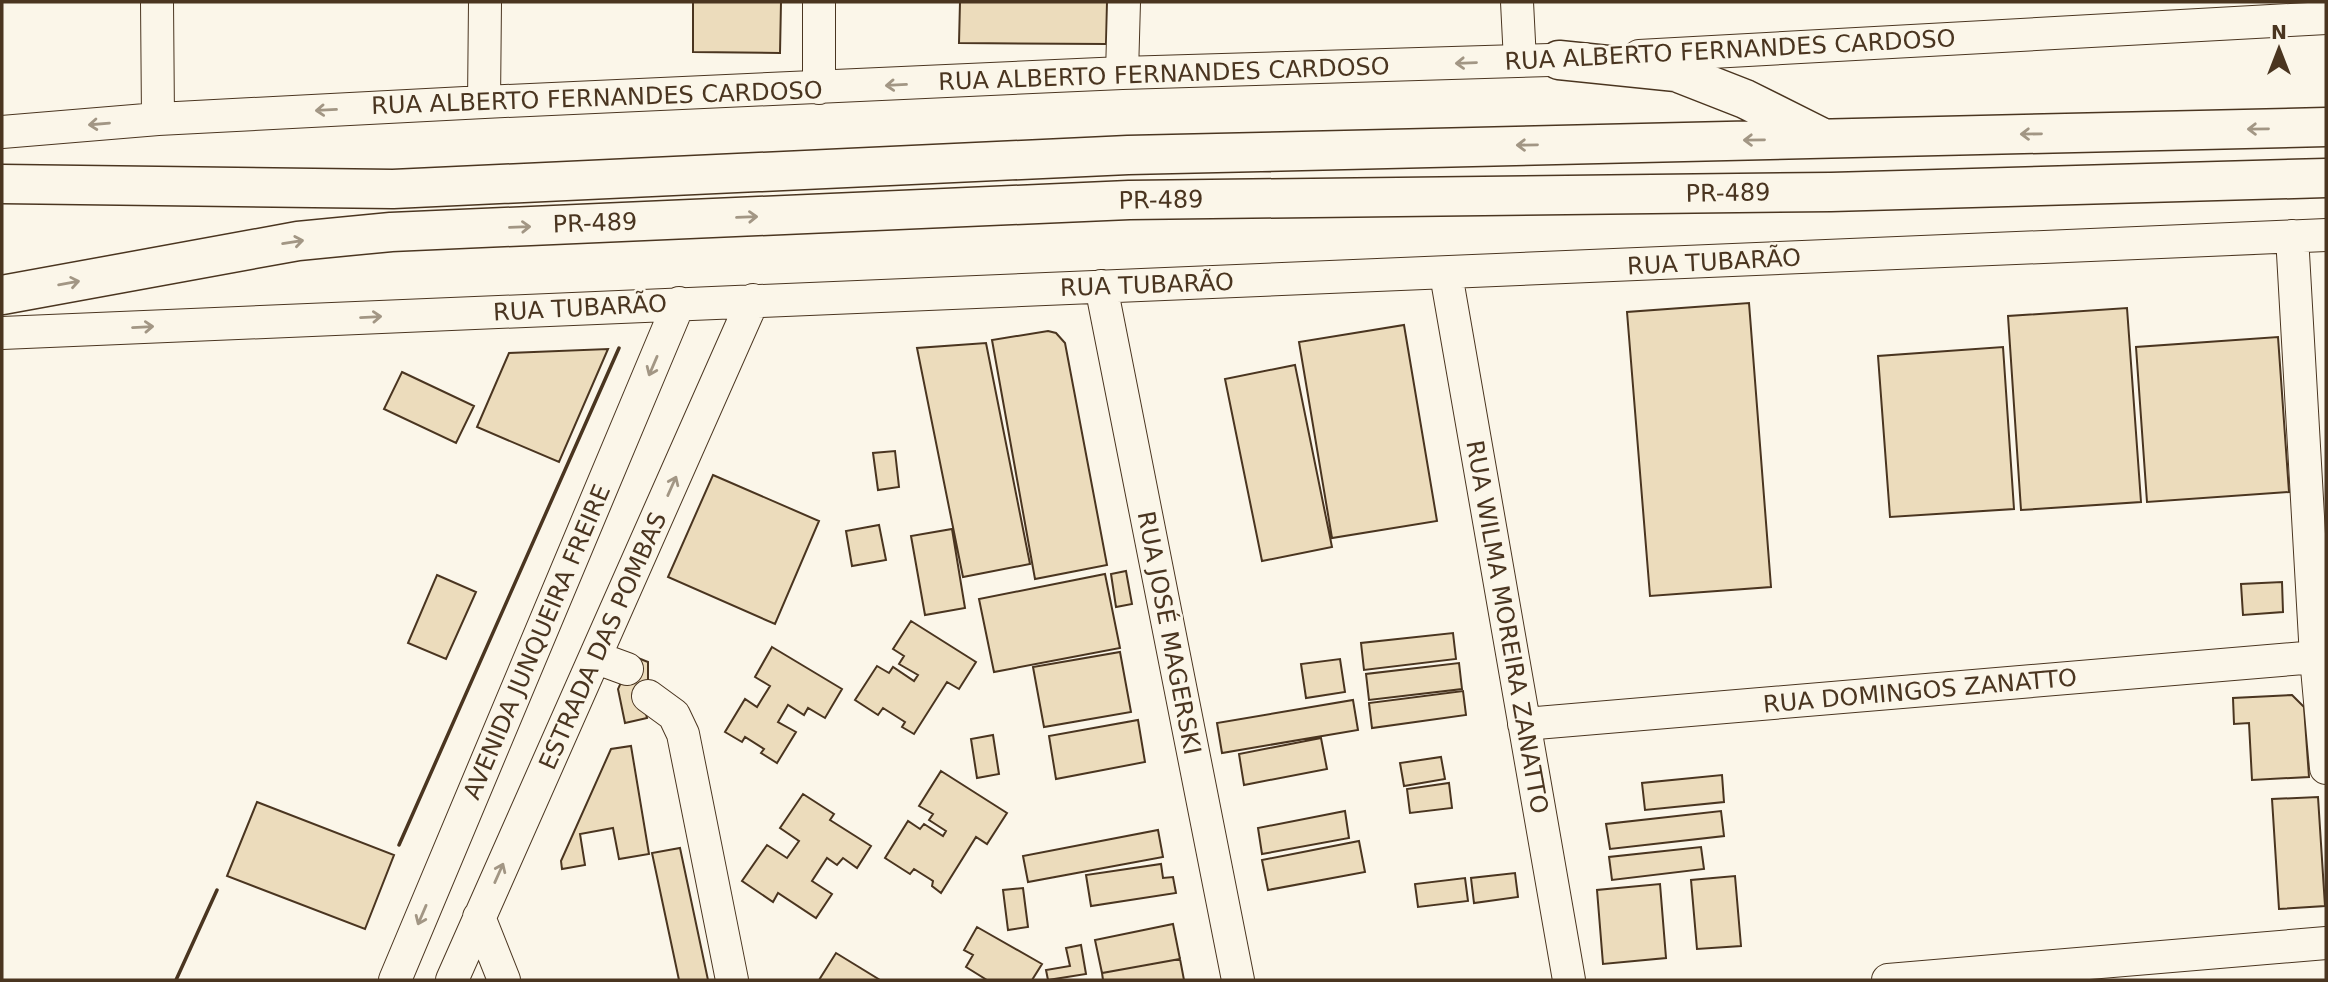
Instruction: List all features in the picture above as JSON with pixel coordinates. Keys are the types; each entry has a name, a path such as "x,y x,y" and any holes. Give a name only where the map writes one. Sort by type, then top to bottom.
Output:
{"main road":[{"path":"1559,60 1676,72 1745,99 1824,138"},
{"name":"PR-489","path":"2,184 294,190 393,189 1128,155 2326,127"},
{"name":"PR-489","path":"2,295 298,241 404,232 1129,200 1831,191 2326,178"}],"street":[{"path":"157,2 158,119"},
{"path":"484,102 485,2"},
{"path":"819,2 819,89"},
{"path":"1122,73 1124,2"},
{"path":"1517,2 1521,61"},
{"name":"RUA ALBERTO FERNANDES CARDOSO","path":"2,132 158,119 484,102 819,89 1122,73 1559,60 2326,18"},
{"name":"RUA TUBARÃO","path":"2,333 2326,235"},
{"path":"2292,236 2316,657 2326,768"},
{"name":"RUA WILMA MOREIRA ZANATTO","path":"1446,274 1569,980"},
{"name":"RUA JOSÉ MAGERSKI","path":"1101,286 1238,980"},
{"name":"ESTRADA DAS POMBAS","path":"452,980 597,658 753,300"},
{"name":"AVENIDA JUNQUEIRA FREIRE","path":"395,980 679,303"},
{"name":"RUA DOMINGOS ZANATTO","path":"1524,724 2316,657"},
{"path":"597,658 627,669"},
{"path":"648,696 674,715 683,734 732,980"},
{"path":"479,917 504,980"},
{"path":"1888,980 2326,943"}],"building":[{"path":"693,2 781,2 780,53 693,52"},
{"path":"960,2 1107,2 1106,44 959,43"},
{"path":"1749,303 1771,587 1650,596 1627,312"},
{"path":"2127,308 2141,502 2021,510 2008,316"},
{"path":"1404,325 1437,521 1332,538 1299,342"},
{"path":"1048,331 1056,333 1065,343 1107,565 1035,579 992,340"},
{"path":"2278,337 2289,492 2147,502 2136,347"},
{"path":"986,343 1030,564 963,577 917,348"},
{"path":"2003,347 2014,509 1890,517 1878,356"},
{"path":"608,349 559,462 477,427 509,353"},
{"path":"1295,365 1332,547 1262,561 1225,379"},
{"path":"402,372 474,406 456,443 384,409"},
{"path":"895,451 899,487 878,490 873,453"},
{"path":"713,475 819,521 775,624 668,577"},
{"path":"879,525 886,560 852,566 846,531"},
{"path":"952,529 965,608 925,615 911,536"},
{"path":"1126,571 1132,604 1116,607 1111,574"},
{"path":"1105,574 1120,648 994,672 979,599"},
{"path":"437,575 476,592 446,659 408,643"},
{"path":"2282,582 2283,612 2243,615 2241,584"},
{"path":"911,621 976,662 959,689 947,682 914,734 902,727 905,722 883,708 878,715 855,700 877,666 889,673 893,667 914,681 918,675 899,664 904,656 893,649"},
{"path":"1453,633 1456,659 1364,670 1361,643"},
{"path":"772,647 842,689 825,718 808,708 804,715 788,705 778,722 796,732 777,763 761,753 764,749 745,737 742,742 725,732 745,699 757,707 770,686 755,677"},
{"path":"1120,652 1131,712 1044,727 1033,667"},
{"path":"633,656 648,662 648,696 639,682 647,718 625,723 618,689"},
{"path":"1340,659 1345,692 1306,698 1301,664"},
{"path":"1459,663 1462,689 1369,700 1366,674"},
{"path":"1463,691 1466,715 1372,728 1369,703"},
{"path":"2292,695 2304,707 2309,777 2252,780 2249,723 2234,724 2233,698"},
{"path":"1353,700 1358,730 1222,753 1217,723"},
{"path":"1138,720 1145,762 1056,779 1049,736"},
{"path":"993,735 999,774 977,778 971,739"},
{"path":"1321,738 1327,769 1244,785 1239,754"},
{"path":"631,746 649,854 619,859 613,828 580,834 585,865 562,869 561,861 611,749"},
{"path":"1441,757 1445,779 1404,786 1400,763"},
{"path":"941,771 1007,813 987,844 976,837 941,893 932,886 933,881 914,869 910,874 885,858 908,821 920,829 924,824 943,836 946,831 929,820 933,814 919,806"},
{"path":"1722,775 1724,802 1645,810 1642,783"},
{"path":"1449,783 1452,808 1410,813 1407,789"},
{"path":"803,794 834,814 830,820 871,846 857,868 843,858 837,865 827,858 812,881 832,894 816,918 778,893 773,902 742,881 767,845 787,858 799,841 780,828"},
{"path":"2318,797 2325,906 2279,909 2272,799"},
{"path":"257,802 394,855 365,929 227,876"},
{"path":"1345,811 1349,838 1262,854 1258,828"},
{"path":"1721,811 1724,836 1610,849 1606,824"},
{"path":"1158,830 1163,857 1028,882 1023,856"},
{"path":"1359,841 1365,872 1268,890 1262,860"},
{"path":"1701,847 1704,869 1612,880 1609,857"},
{"path":"680,848 708,980 679,980 652,853"},
{"path":"1161,864 1163,878 1173,877 1176,893 1091,906 1086,875"},
{"path":"1515,873 1518,897 1474,903 1471,878"},
{"path":"1735,876 1741,946 1697,949 1691,880"},
{"path":"1465,878 1468,901 1418,907 1415,884"},
{"path":"1660,884 1666,958 1603,964 1597,890"},
{"path":"1023,888 1028,927 1008,930 1003,890"},
{"path":"1173,924 1180,959 1102,973 1095,940"},
{"path":"977,927 1042,964 1032,980 987,980 966,967 973,955 964,950"},
{"path":"1081,945 1086,974 1048,980 1046,970 1070,966 1066,948"},
{"path":"836,953 880,980 819,980"},
{"path":"1180,959 1184,980 1103,980 1102,973"}],"wall":[{"path":"399,845 619,348"},
{"path":"176,980 217,890"}]}
